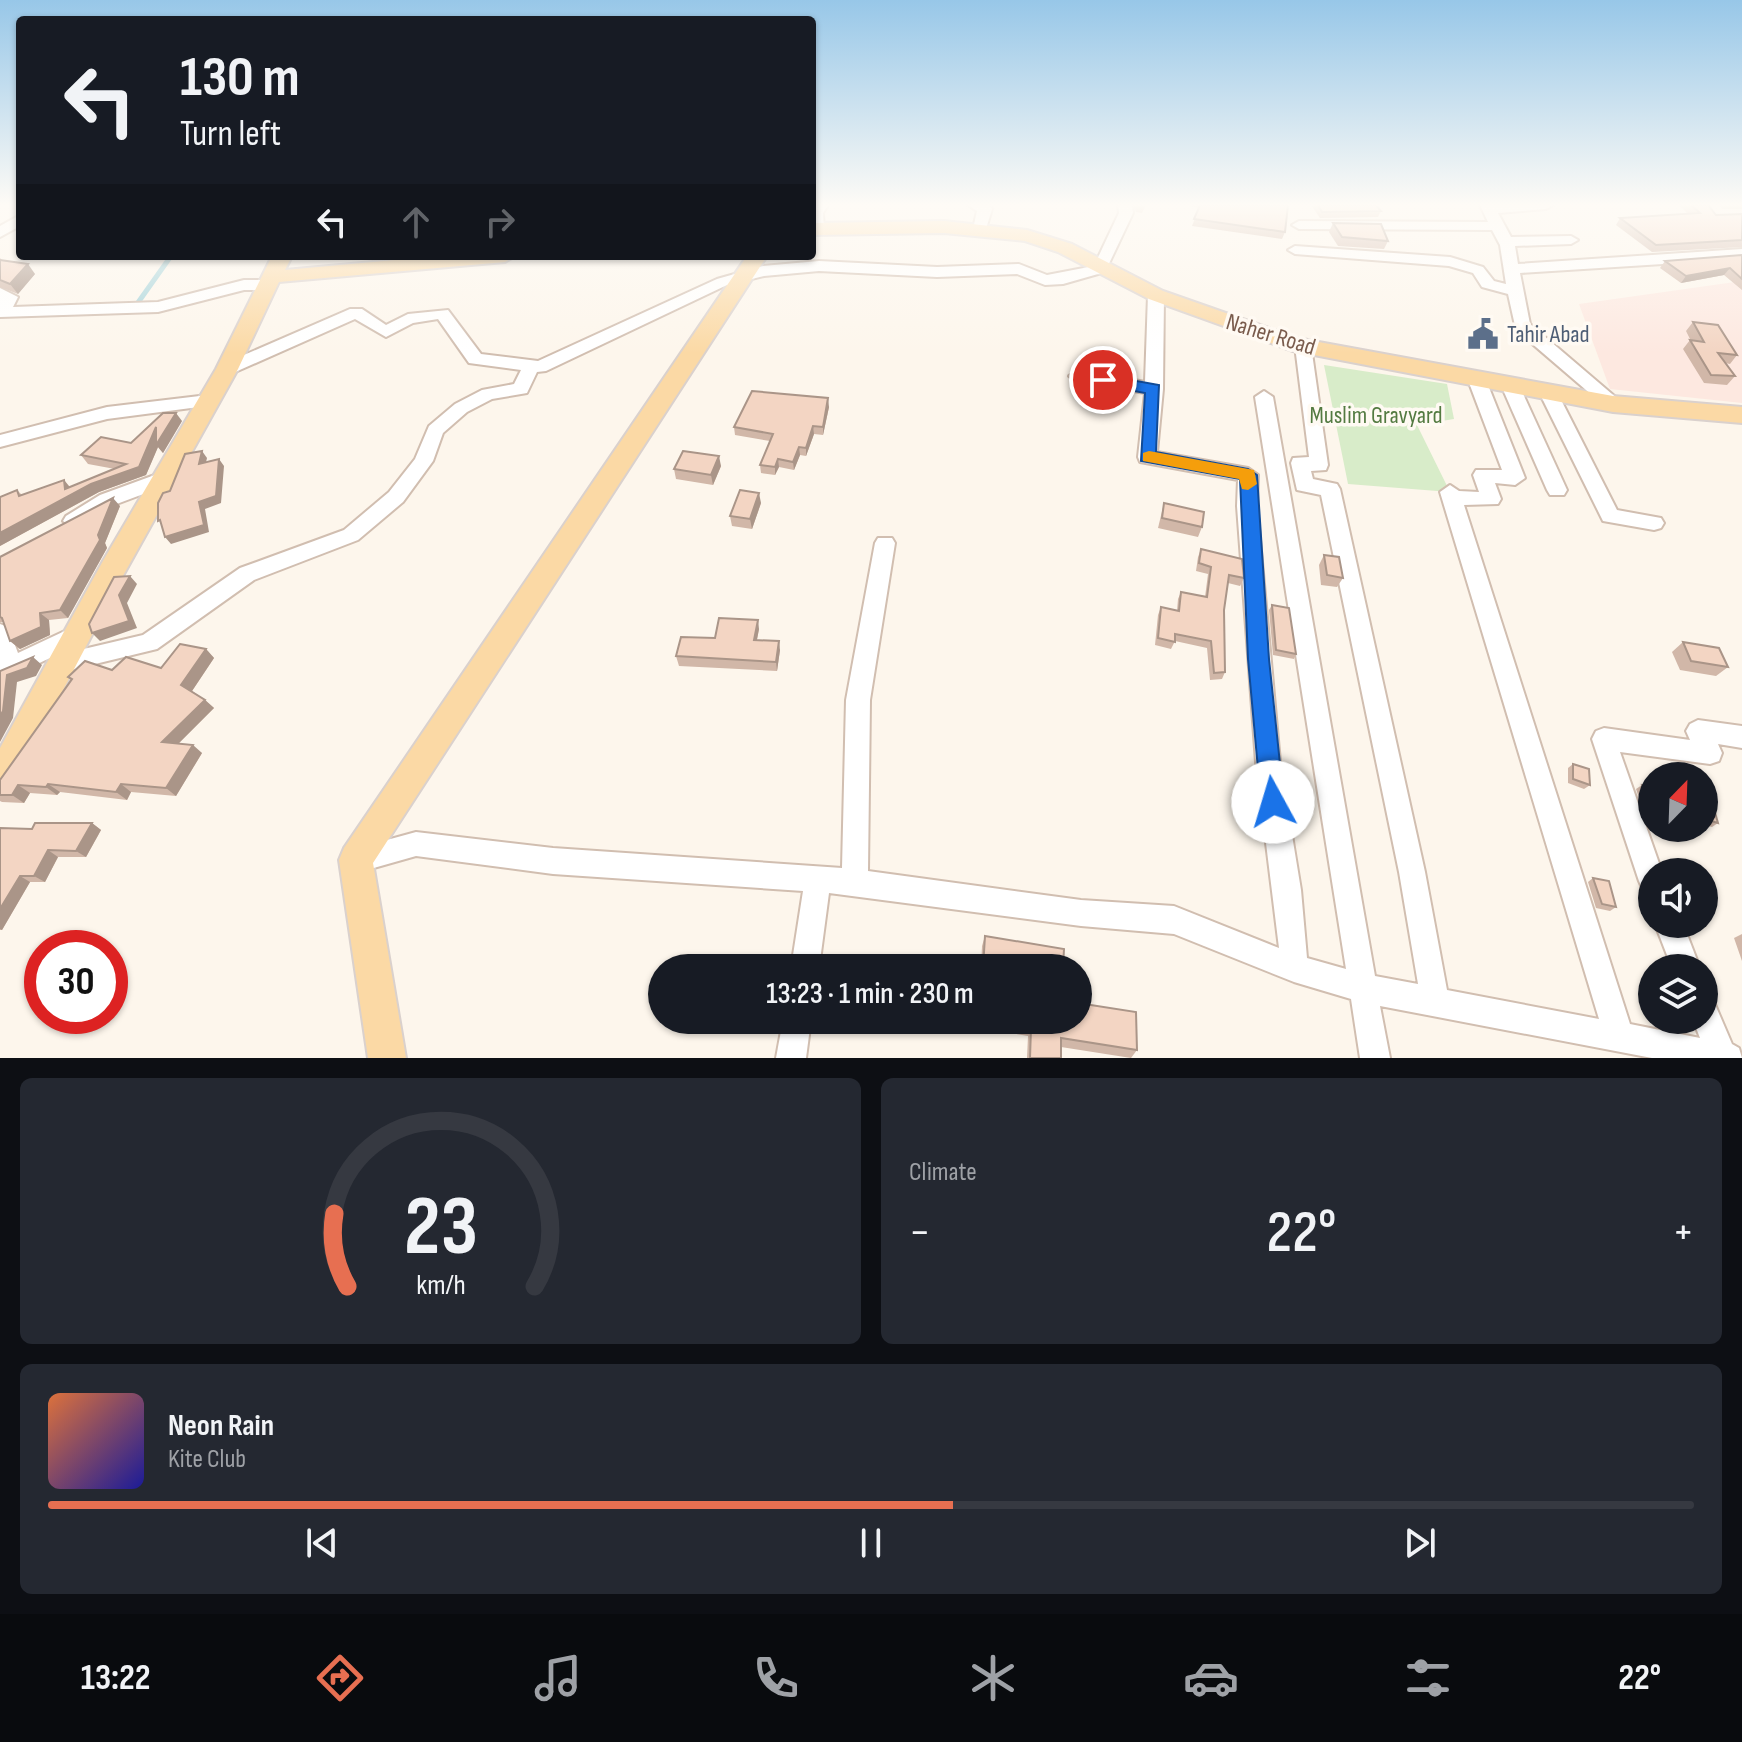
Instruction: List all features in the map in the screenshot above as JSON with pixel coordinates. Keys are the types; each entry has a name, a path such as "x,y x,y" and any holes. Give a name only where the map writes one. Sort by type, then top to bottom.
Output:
{"main road":[{"name":"Naher Road","path":"1076,254 1156,295 1303,346 1613,404 1740,417"},
{"path":"0,779 163,479 227,369 274,273 451,260"},
{"path":"387,1058 356,860 750,266"}],"street":[{"path":"227,369 356,312 386,332 408,319 442,313 464,339 475,359 540,367 750,266 937,272 1019,269 1045,280 1063,279 1100,269 1107,254"},
{"path":"1351,254 1450,262 1478,270 1488,284 1514,291"},
{"path":"1507,254 1522,326 1613,404"},
{"path":"1510,269 1736,254"},
{"path":"0,293 10,297 2,312 158,307 244,285 274,273"},
{"path":"1156,295 1154,389 1147,457 1248,475 1247,506 1265,736 1273,802 1293,910 1294,968"},
{"path":"1303,346 1319,465 1300,463 1304,485 1330,489 1353,610 1419,899 1435,1001"},
{"path":"62,663 149,643 247,574 310,553 351,535 396,497 424,461 435,430 461,408 488,394 521,389 531,367"},
{"path":"1078,376 1154,389"},
{"path":"1477,380 1515,478 1483,475 1491,499 1451,495 1619,1037"},
{"path":"1510,385 1557,490"},
{"path":"1548,392 1610,516 1654,523"},
{"path":"1264,397 1375,1058"},
{"path":"1,445 107,413 208,401"},
{"path":"59,530 107,500 163,479"},
{"path":"855,882 858,700 885,543"},
{"path":"0,633 6,669 77,635"},
{"path":"1644,858 1604,739 1710,753 1698,731 1742,737"},
{"path":"356,860 416,844 553,861 855,882 1081,913 1174,920 1294,968 1363,988 1726,1057"},
{"path":"807,954 818,881"},
{"path":"791,1058 795,1034"},
{"path":"1715,1034 1726,1057"}],"shaded area":[{"path":"1742,281 1742,403 1610,389 1579,304"}],"green space":[{"name":"Muslim Gravyard","path":"1324,365 1447,384 1454,419 1417,425 1450,492 1348,484"}],"building":[{"path":"1742,255 1742,279 1730,268 1686,276 1665,261"},
{"path":"0,260 28,264 10,284 0,280"},
{"path":"1693,322 1718,325 1737,355 1718,353 1735,376 1711,375 1690,340 1704,342"},
{"path":"752,391 828,398 823,427 813,426 806,448 799,447 793,462 778,459 775,467 760,465 773,434 734,427"},
{"path":"163,413 176,413 156,445 156,427 139,467 91,484 0,533 0,497 17,490 19,496 64,480 65,489 126,464 81,455 101,437 131,443"},
{"path":"202,451 199,464 219,459 216,496 199,502 204,525 165,537 158,521 158,503 163,493 170,491 185,454"},
{"path":"683,451 719,456 711,475 674,469"},
{"path":"740,490 759,493 750,519 730,516"},
{"path":"113,498 98,535 100,540 60,610 40,613 41,627 10,641 0,617 0,557"},
{"path":"1164,503 1204,512 1202,527 1162,518"},
{"path":"1201,549 1242,559 1244,578 1229,575 1224,610 1225,672 1214,673 1211,641 1175,634 1175,642 1158,638 1161,607 1179,611 1181,592 1207,597 1211,567 1199,563"},
{"path":"1324,555 1339,557 1343,578 1327,575"},
{"path":"130,576 119,595 129,621 92,633 89,624 114,577"},
{"path":"1272,605 1289,608 1296,654 1276,650"},
{"path":"719,618 758,620 754,640 779,641 776,662 676,656 681,637 715,638"},
{"path":"1683,642 1719,648 1728,667 1691,661"},
{"path":"180,644 206,649 181,685 205,700 162,742 193,745 166,788 121,784 116,792 48,784 46,787 18,785 12,795 0,795 0,780 72,679 68,677 85,661 112,670 126,657 161,668"},
{"path":"33,657 27,668 7,675 0,716 0,671"},
{"path":"1573,764 1589,769 1590,785 1573,779"},
{"path":"35,823 92,823 76,851 48,850 34,876 20,876 0,909 0,828 32,829"},
{"path":"1593,878 1609,881 1616,907 1602,904"},
{"path":"985,936 1064,949 1064,954 984,954"},
{"path":"1092,1005 1136,1012 1137,1050 1061,1038 1061,1058 1030,1058 1031,1034 1092,1034"}],"waterway":[{"path":"137,304 168,260"}],"slow traffic":[{"path":"1149,457 1248,475 1248,484"}],"place":[{"name":"Tahir Abad","path":"1483,334"}],"route":[{"path":"1103,380 1154,389 1147,457 1248,475 1247,506 1258,659 1273,802"}]}
